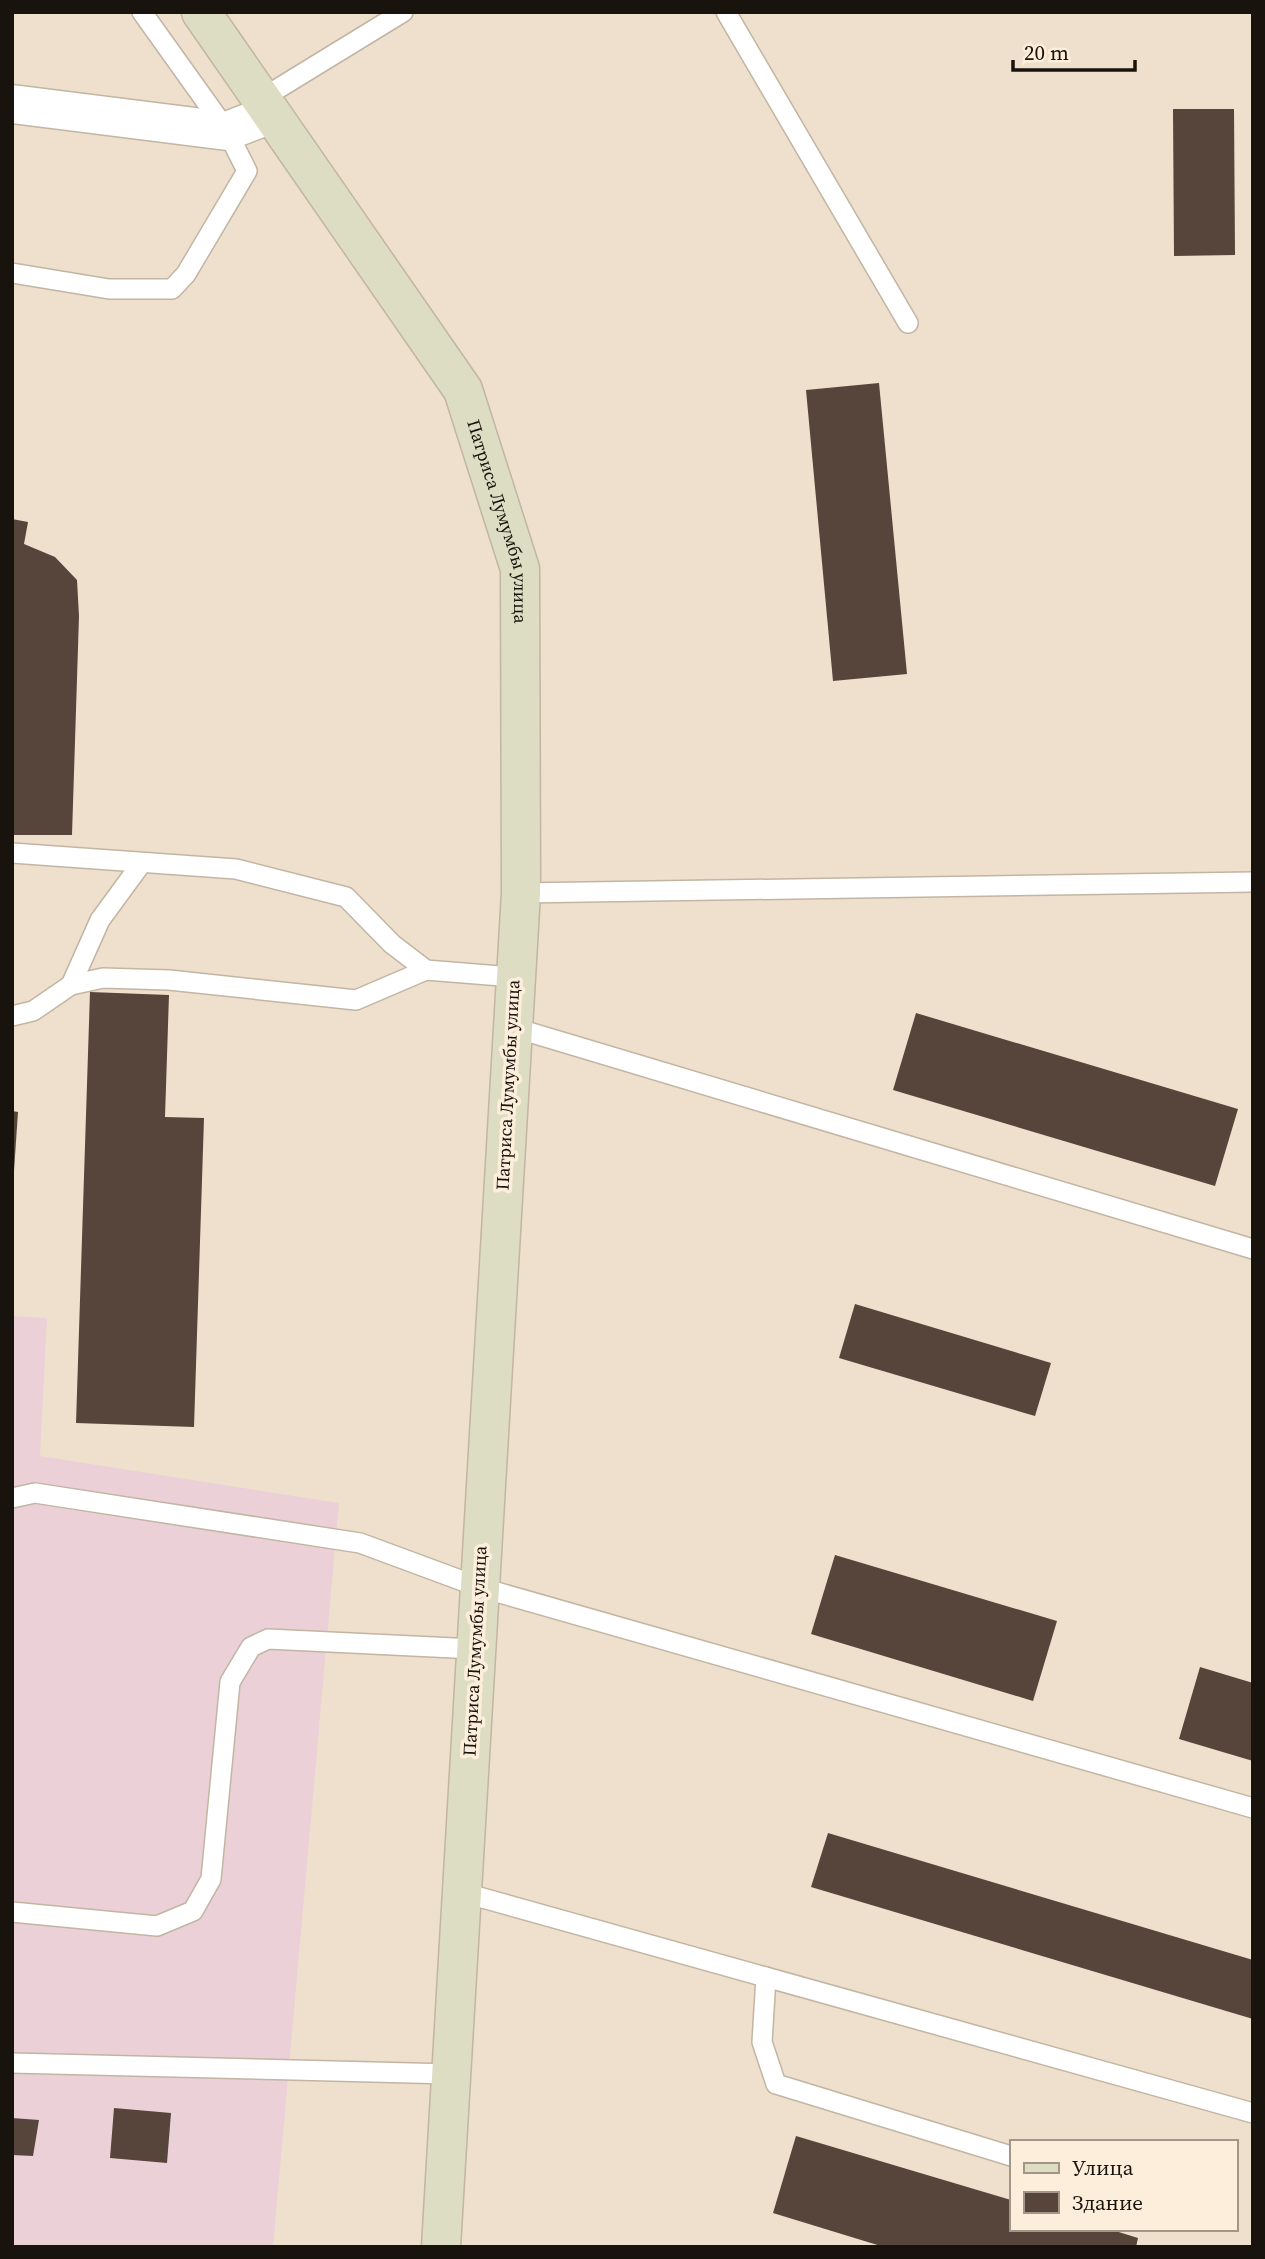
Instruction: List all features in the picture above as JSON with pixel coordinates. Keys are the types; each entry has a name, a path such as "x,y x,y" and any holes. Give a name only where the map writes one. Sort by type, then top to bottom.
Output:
{"street":[{"name":"Патриса Лумумбы улица","path":"201,12 463,390 520,569 521,893 513,976 441,2247"},
{"path":"12,104 228,131 266,106"}],"lane":[{"path":"12,273 108,289 172,289 186,274 247,171 228,131 142,12"},
{"path":"266,106 403,12"},
{"path":"726,12 908,323"},
{"path":"12,853 236,869 346,897 392,944 426,970"},
{"path":"71,985 100,920 141,864"},
{"path":"521,893 1253,882"},
{"path":"12,1016 33,1011 71,985 103,978 169,980 356,1000 426,970 513,976"},
{"path":"512,1027 1253,1249"},
{"path":"12,1499 35,1493 360,1543 479,1587 1253,1808"},
{"path":"12,1912 158,1926 193,1911 211,1878 230,1682 251,1647 268,1639 475,1649"},
{"path":"461,1892 1253,2113"},
{"path":"766,1977 762,2042 776,2084 1010,2156"},
{"path":"12,2063 451,2074"}],"shaded area":[{"path":"12,1316 47,1318 40,1456 339,1503 273,2247 12,2247"}],"building":[{"path":"1173,109 1234,109 1235,255 1174,256"},
{"path":"879,383 907,674 833,681 806,390"},
{"path":"12,519 28,522 24,544 55,557 77,580 79,616 72,835 12,835"},
{"path":"90,992 169,995 165,1117 204,1118 194,1427 76,1423"},
{"path":"916,1013 1238,1109 1215,1186 893,1090"},
{"path":"12,1111 18,1112 14,1171 12,1171"},
{"path":"855,1304 1051,1363 1035,1416 839,1358"},
{"path":"835,1555 1057,1621 1033,1701 811,1634"},
{"path":"1200,1667 1253,1683 1253,1761 1179,1739"},
{"path":"828,1833 1253,1960 1253,2019 811,1887"},
{"path":"114,2108 171,2113 167,2163 110,2158"},
{"path":"12,2118 39,2120 33,2156 12,2155"},
{"path":"796,2136 1010,2200 1010,2231 1115,2231 1138,2238 1136,2247 884,2247 773,2213"}]}
